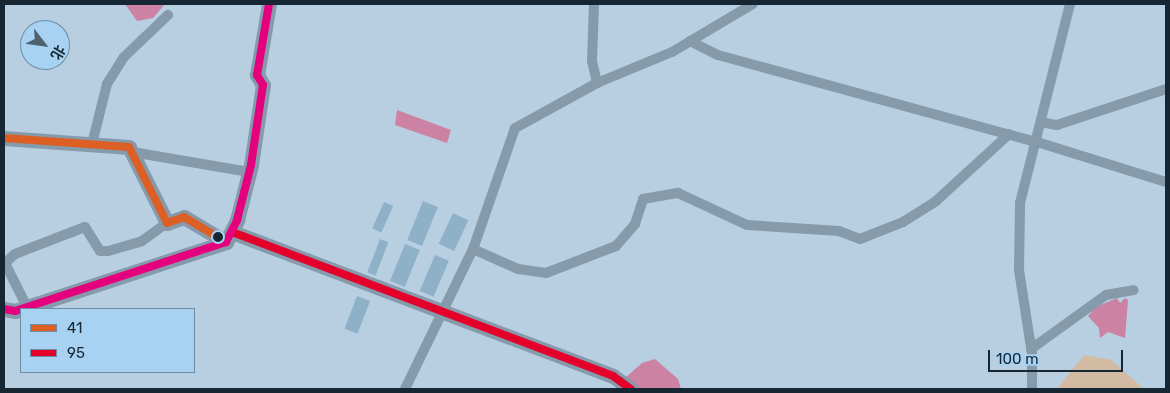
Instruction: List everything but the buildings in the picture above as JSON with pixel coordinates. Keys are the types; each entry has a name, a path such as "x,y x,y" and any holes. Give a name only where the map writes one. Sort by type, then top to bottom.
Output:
{"street":[{"path":"229,237 250,172 263,85 257,75 269,4"},
{"path":"594,4 592,61 597,83"},
{"path":"405,389 441,310 473,249 514,128 597,83 690,41 753,4"},
{"path":"1032,389 1031,349 1018,270 1020,203 1037,142 1070,4"},
{"path":"92,144 107,84 124,57 168,15"},
{"path":"690,41 718,55 1037,142 1166,182"},
{"path":"1041,122 1057,125 1166,89"},
{"path":"473,249 518,269 546,274 616,246 635,224 643,199 678,193 747,225 839,231 860,239 903,222 936,201 1008,134"},
{"path":"4,138 129,147 167,222"},
{"path":"132,152 250,172"},
{"path":"27,307 5,263 15,254 85,226 100,251 108,251 142,241 167,222 184,217 229,237 441,310 613,376 631,389"},
{"path":"24,308 229,237"},
{"path":"1031,349 1106,295 1134,290"},
{"path":"4,309 15,311 20,309"}],"shaded area":[{"path":"125,4 165,4 153,18 137,21"},
{"path":"397,110 451,130 447,143 395,125"},
{"path":"1117,298 1120,303 1125,298 1128,300 1125,338 1108,332 1100,338 1099,328 1088,316 1096,307"},
{"path":"1084,355 1111,360 1144,389 1057,389"},
{"path":"655,359 678,379 681,389 638,389 624,379 642,363"}],"transit line":[{"path":"24,308 226,242 237,220 251,165 263,85 257,75 269,4"},
{"name":"41","path":"4,138 129,147 167,223 184,217 226,242"},
{"name":"95","path":"232,232 613,376 631,389"},
{"path":"4,309 15,311 20,309"}]}
